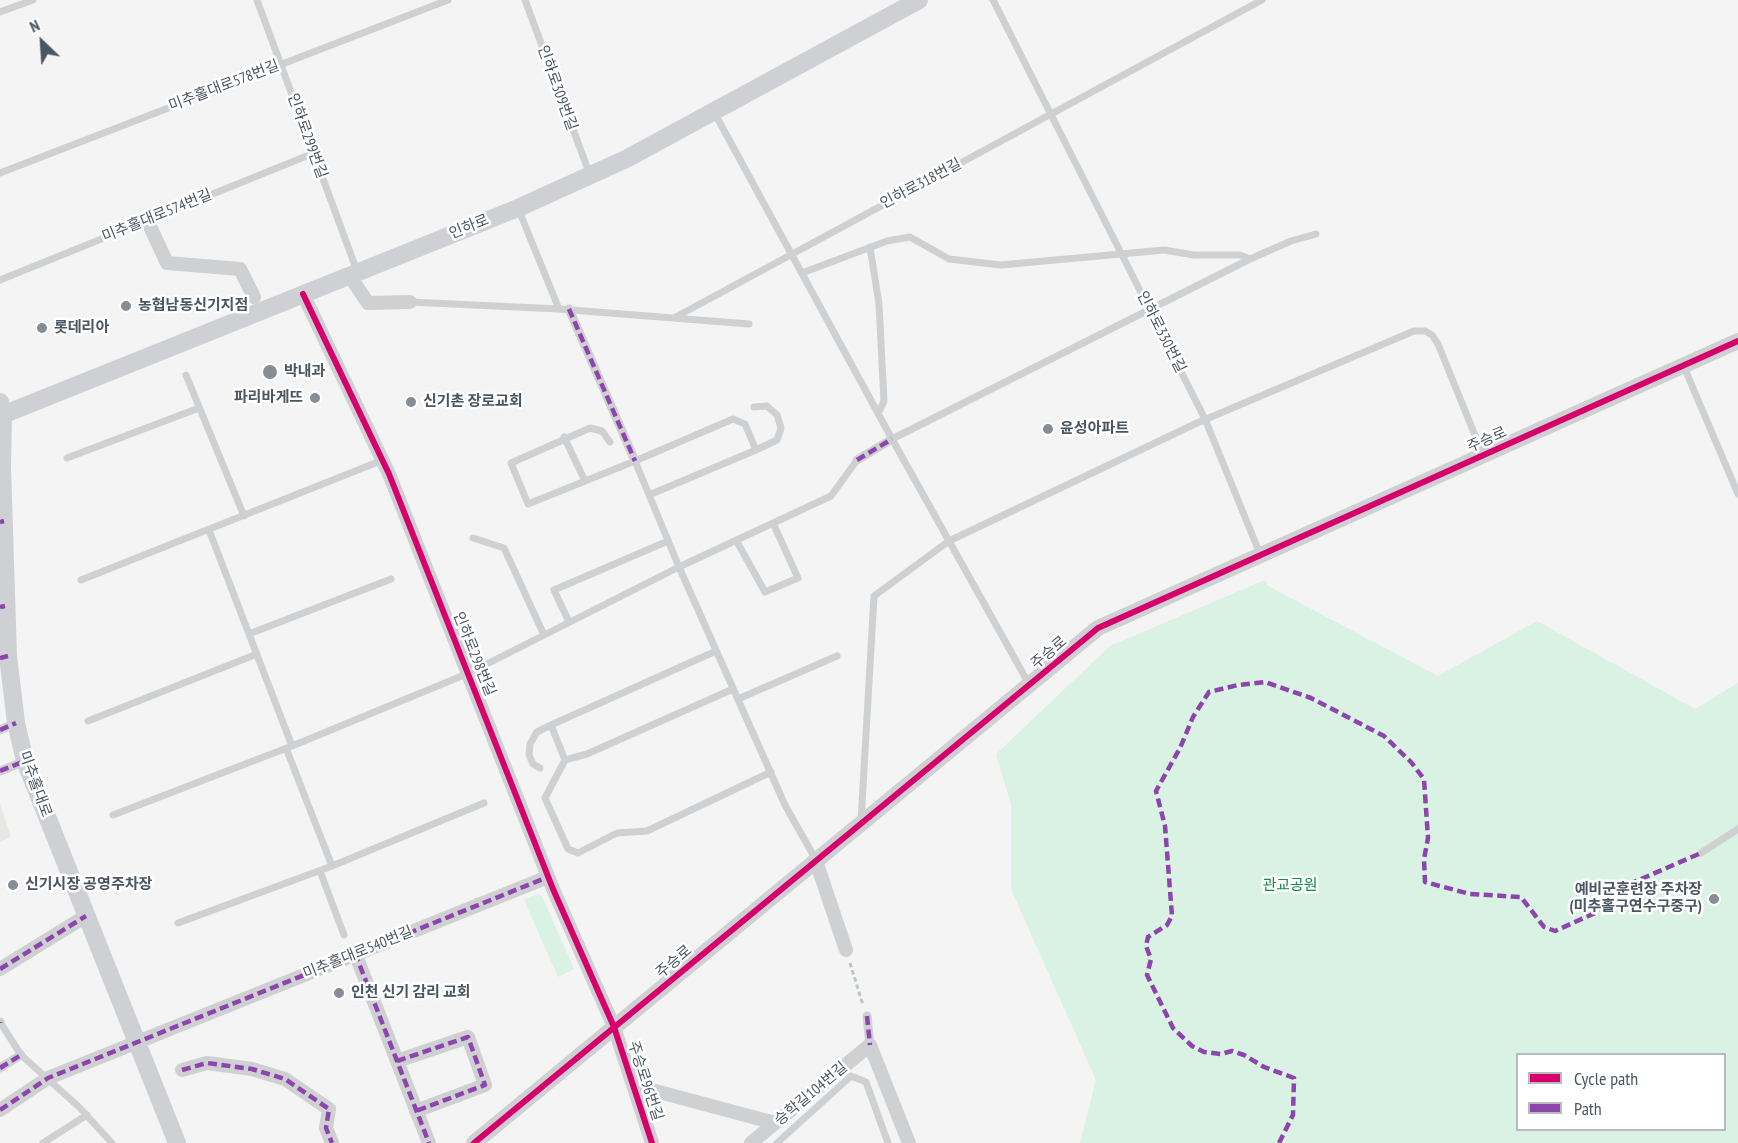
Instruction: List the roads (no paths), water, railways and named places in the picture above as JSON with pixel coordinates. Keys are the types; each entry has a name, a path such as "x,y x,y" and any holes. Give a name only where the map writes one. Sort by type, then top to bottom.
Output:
{"main road":[{"name":"인하로","path":"1,411 518,208 626,159 919,0"},
{"name":"미추홀대로","path":"1,411 4,657 8,727 25,761 177,1143"}],"street":[{"path":"147,220 167,263 240,269 254,297"},
{"path":"353,273 368,303 410,302"},
{"name":"인하로298번길","path":"303,294 383,460 548,877 614,1027"},
{"path":"564,309 635,461"},
{"name":"주승로","path":"474,1143 1098,628 1738,341"},
{"path":"857,460 892,439"},
{"path":"0,771 25,761"},
{"path":"816,861 846,950"},
{"name":"미추홀대로540번길","path":"0,1110 48,1078 548,877"},
{"path":"0,969 86,916"},
{"path":"355,953 429,1143"},
{"path":"867,1016 870,1045 909,1143"},
{"name":"주승로96번길","path":"614,1027 652,1143"},
{"path":"397,1061 468,1037 485,1085 416,1111"},
{"name":"승학길104번길","path":"752,1143 870,1045"},
{"path":"0,1068 21,1055"},
{"path":"182,1071 207,1063 252,1069 285,1079 329,1109 326,1128 332,1143"},
{"path":"633,1085 775,1123"}],"lane":[{"path":"0,12 33,0"},
{"name":"인하로299번길","path":"257,0 314,153 353,273"},
{"name":"미추홀대로578번길","path":"0,173 448,0"},
{"name":"인하로309번길","path":"525,0 590,175"},
{"name":"인하로330번길","path":"993,0 1205,419 1260,555"},
{"path":"1050,114 1262,0"},
{"path":"714,111 878,414 1029,684"},
{"name":"인하로318번길","path":"674,318 1050,114"},
{"name":"미추홀대로574번길","path":"0,280 314,153"},
{"path":"518,208 564,309"},
{"path":"892,439 1250,259 1291,241 1316,234"},
{"path":"802,273 870,247 910,237 949,259 1002,265 1164,250 1194,255 1240,255 1250,259"},
{"path":"870,247 879,304 884,401 878,414"},
{"path":"410,302 564,309 749,324"},
{"name":"주승로","path":"1205,419 1414,331 1425,331 1432,335 1438,344 1482,455"},
{"path":"1684,365 1738,494"},
{"path":"186,375 244,516"},
{"path":"649,495 777,441 781,428 777,415 767,406 754,407"},
{"path":"67,458 199,408"},
{"path":"610,442 602,430 590,428 564,437 511,463 528,504 733,419 745,424 756,450"},
{"path":"861,823 874,596 949,541 1205,419"},
{"path":"564,437 585,481"},
{"path":"81,580 383,460"},
{"path":"113,815 289,747 469,673 679,567 831,496 857,460"},
{"path":"635,461 733,689 771,772 816,861"},
{"path":"736,540 765,592 798,578 773,523"},
{"path":"209,530 257,654 332,866"},
{"path":"473,538 504,548 544,635"},
{"path":"569,622 554,590 668,541"},
{"path":"249,634 391,579"},
{"path":"540,768 533,764 529,755 530,744 537,732 716,651"},
{"path":"88,721 257,654"},
{"path":"738,699 837,656"},
{"path":"733,689 587,754 565,760 545,798 568,849 578,853 617,833 647,831 771,772"},
{"path":"551,725 565,760"},
{"path":"177,923 320,871 484,803"},
{"path":"1701,853 1738,829"},
{"path":"320,871 344,935"},
{"path":"0,1022 21,1055 87,1115 111,1143"},
{"path":"777,1143 851,1076 866,1082 888,1143"},
{"path":"43,1143 87,1115"},
{"path":"775,1123 790,1132"}],"place":[{"name":"농협남동신기지점","path":"126,306"},
{"name":"롯데리아","path":"42,328"},
{"name":"박내과","path":"270,372"},
{"name":"파리바게뜨","path":"315,398"},
{"name":"신기촌 장로교회","path":"411,402"},
{"name":"윤성아파트","path":"1048,429"},
{"name":"신기시장 공영주차장","path":"13,885"},
{"name":"예비군훈련장 주차장 (미추홀구연수구중구)","path":"1714,899"},
{"name":"인천 신기 감리 교회","path":"339,993"}],"park label":[{"name":"관교공원","path":"1290,886"}]}
